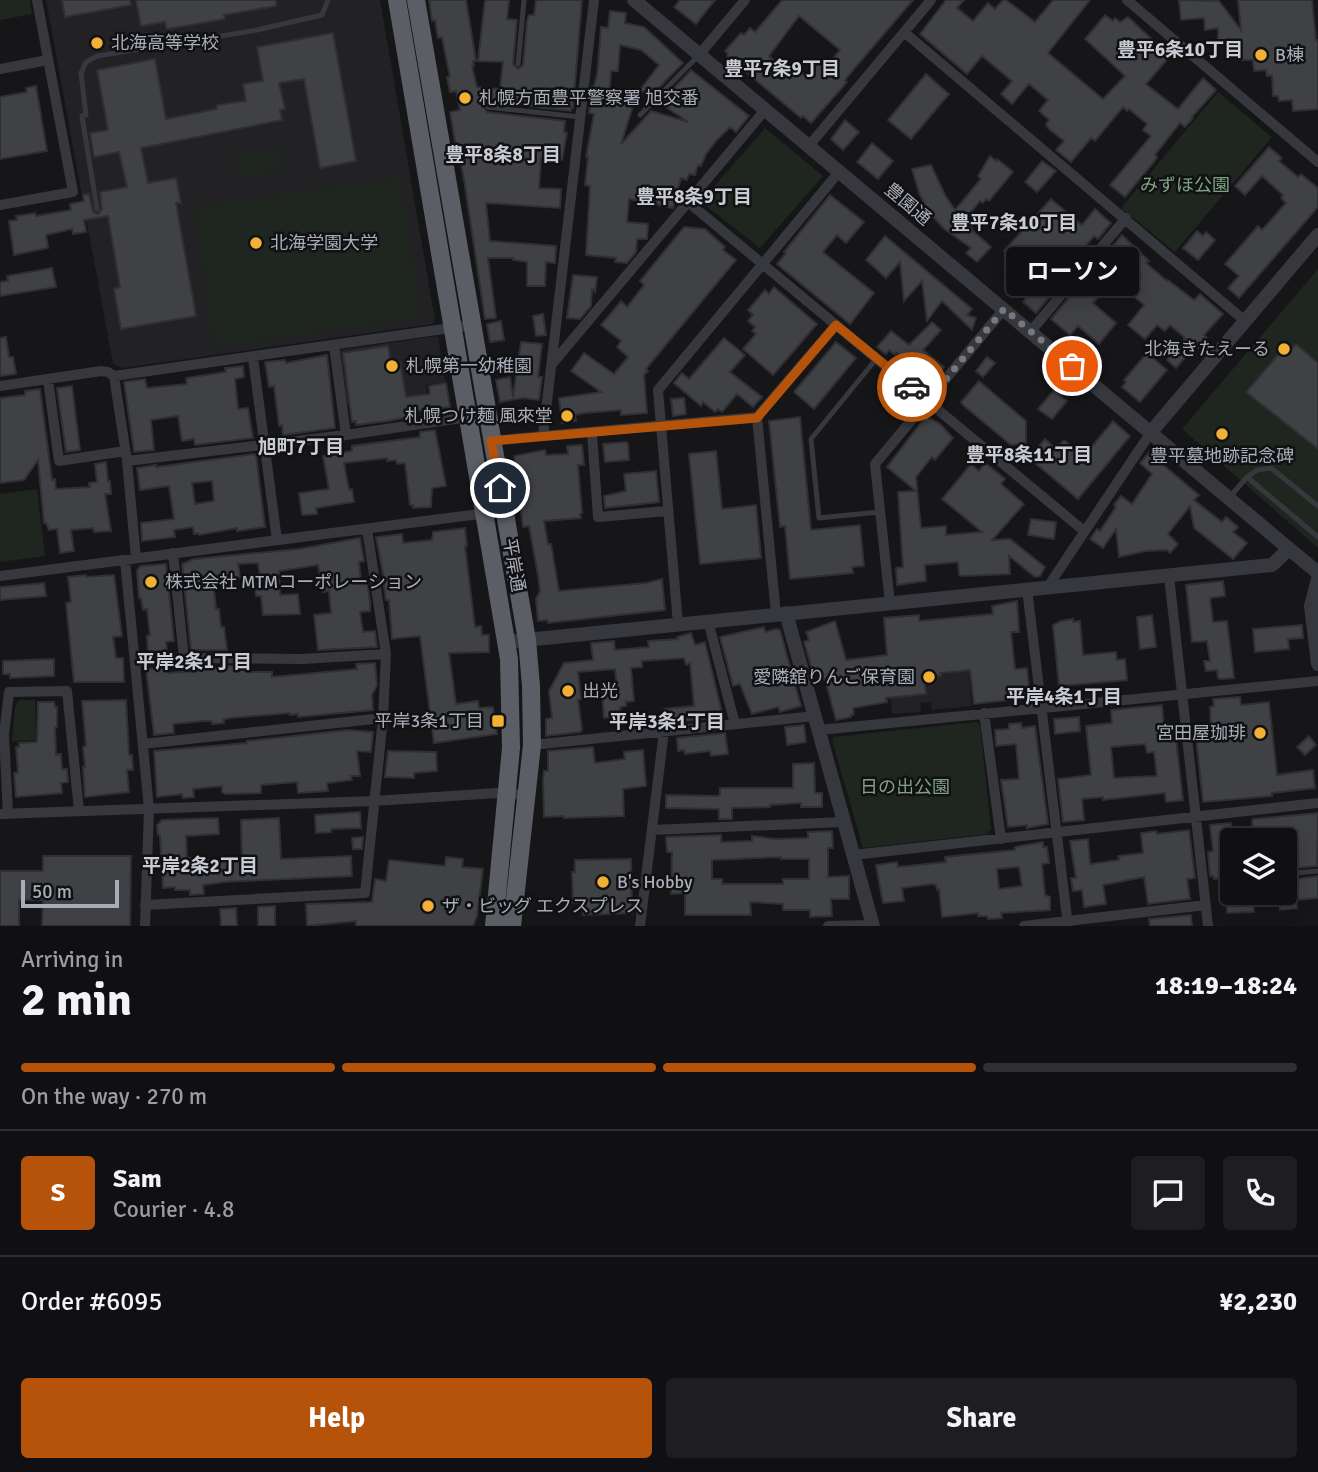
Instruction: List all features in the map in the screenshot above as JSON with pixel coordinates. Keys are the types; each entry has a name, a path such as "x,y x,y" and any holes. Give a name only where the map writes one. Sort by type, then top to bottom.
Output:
{"highway":[{"name":"平岸通","path":"397,0 506,642 512,720 508,793 494,926"},
{"name":"平岸通","path":"416,0 527,640 532,745 512,926"}],"street":[{"path":"0,205 73,192 37,0"},
{"path":"543,436 594,0"},
{"name":"豊園通","path":"634,0 1318,573"},
{"path":"699,55 745,0"},
{"path":"808,146 931,0"},
{"path":"1127,0 1318,162"},
{"path":"904,32 1245,321"},
{"path":"0,69 48,61"},
{"path":"553,363 765,110"},
{"path":"678,624 658,390 839,172"},
{"path":"688,202 1084,531"},
{"path":"1031,331 1126,218"},
{"path":"1047,588 1151,432 1318,235"},
{"path":"890,603 875,464 1004,309"},
{"path":"0,386 101,371 114,376 472,325"},
{"path":"491,441 757,418 836,325"},
{"path":"334,346 346,435"},
{"path":"253,358 277,540"},
{"path":"114,376 126,456 136,662 149,809 145,926"},
{"path":"48,380 59,461 265,445 468,417"},
{"path":"757,418 781,614 817,723 873,925 828,926"},
{"path":"592,434 598,517 667,511"},
{"path":"0,576 504,511"},
{"path":"145,905 365,893 387,654 367,528"},
{"path":"506,642 1272,565 1289,549"},
{"path":"173,553 184,658"},
{"path":"1169,576 1208,926"},
{"path":"1318,579 1311,606 1318,664"},
{"path":"1027,589 1068,923"},
{"path":"708,621 735,724"},
{"path":"136,662 184,658 302,659 387,654"},
{"path":"532,745 735,724 817,723 984,713 1318,681"},
{"path":"79,811 67,691 9,692 2,735 4,814 374,801 508,793 527,795"},
{"path":"984,713 1001,839"},
{"path":"143,744 383,718"},
{"path":"640,926 664,731"},
{"path":"853,856 1318,803"},
{"path":"652,830 843,822"},
{"path":"1024,926 1206,905"}],"lane":[{"path":"97,209 82,117 86,115 81,73 86,62 97,56 257,30 322,15 328,0"},
{"path":"518,64 524,0"},
{"path":"640,115 699,55"},
{"path":"488,107 580,117"},
{"path":"877,358 811,439 819,518 879,512"},
{"path":"1229,498 1247,477 1257,470 1270,468 1318,506"},
{"path":"1247,477 1318,537"},
{"path":"1297,873 1318,871"}],"shaded area":[{"name":"北海学園大学","path":"46,0 380,0 435,320 432,324 122,368 113,364"},
{"name":"札幌第一幼稚園","path":"438,336 445,382 426,385 427,393 346,405 339,350"},
{"name":"愛隣舘りんご保育園","path":"966,643 972,706 932,710 931,702 920,703 921,712 892,714 887,652"}],"green space":[{"path":"0,0 30,0 32,14 0,20"},
{"name":"みずほ公園","path":"1218,92 1272,137 1175,252 1121,208"},
{"path":"765,128 823,176 760,248 705,205 704,198"},
{"path":"280,148 284,169 238,177 234,156"},
{"path":"400,177 421,317 214,348 194,207"},
{"name":"北海きたえーる","path":"1318,269 1318,548 1182,429"},
{"path":"37,489 45,556 0,562 0,494"},
{"path":"19,700 35,700 36,740 12,741 15,707"},
{"name":"日の出公園","path":"977,722 980,725 991,829 987,834 863,848 832,740 834,737"}],"building":[{"path":"62,0 130,0 131,5 65,17"},
{"path":"136,0 276,0 276,6 224,15 225,19 167,29 165,22 141,26"},
{"path":"429,0 466,0 476,61 473,61 472,66 477,87 500,89 503,62 478,61 485,0 509,0 507,19 517,20 513,64 518,69 523,65 527,21 529,15 534,15 536,0 582,0 571,111 489,102 483,106 487,112 565,121 564,132 567,133 562,160 541,158 539,188 561,189 560,208 486,203 490,241 556,246 555,263 546,262 545,286 527,286 527,262 513,258 488,258 496,318 485,319 465,186 450,112 460,110 456,91 450,92 447,77 450,77 442,37 438,38 435,20 432,21"},
{"path":"680,0 715,0 696,24 674,7"},
{"path":"782,0 913,0 811,123 803,116 801,118 727,56 725,51 741,33 744,35 750,28 755,32","holes":["799,16 840,50 826,67 819,62 807,77 795,67 789,74 769,56"]},
{"path":"946,0 964,0 957,8 973,21 988,3 995,9 1006,0 1035,22 1053,0 1090,0 1048,53 1103,99 1125,76 1085,39 1105,15 1120,22 1128,17 1170,56 1146,84 1178,109 1203,78 1216,90 1185,127 1180,123 1155,155 1157,157 1154,162 1125,197 1110,185 1151,136 1143,130 1147,124 1123,107 1095,141 1091,138 1071,162 1056,150 1064,141 1048,128 1046,124 1049,120 1039,111 1048,100 1029,84 1012,104 1001,94 1012,81 982,56 967,74 920,34"},
{"path":"1179,0 1219,1 1241,30 1238,0 1312,0 1318,40 1318,109 1293,111 1292,100 1279,101 1278,96 1273,96 1272,75 1267,76 1266,70 1254,71 1253,60 1242,60 1241,49 1230,50 1228,40 1218,40 1218,28 1205,30 1204,18 1181,20"},
{"path":"610,11 626,13 625,23 644,27 683,63 650,97 640,90 659,65 641,50 620,45 618,71 611,71 609,98 633,106 621,144 651,111 688,122 660,103 691,70 749,116 736,132 730,127 717,140 701,166 698,165 695,175 689,174 687,180 681,178 673,208 629,199 627,222 648,224 647,239 637,239 636,252 627,263 615,262 616,258 586,255 590,186 585,185 586,157 594,114 589,113 592,86 597,75 601,27 608,28"},
{"path":"333,33 356,161 320,168 304,79 279,83 285,109 280,110 282,120 141,148 148,183 176,178 181,203 176,203 196,316 121,329 114,289 120,287 108,216 84,220 86,232 73,234 72,229 46,235 48,248 14,255 9,221 17,220 16,216 35,213 36,216 71,210 70,204 84,201 83,195 89,194 93,212 98,214 102,209 100,192 127,187 119,152 94,157 90,133 108,130 97,70 155,59 166,119 217,109 217,105 246,101 243,84 263,81 257,47"},
{"path":"926,74 949,94 911,139 888,120"},
{"path":"36,86 47,151 0,159 0,97 27,92 26,88"},
{"path":"845,120 859,132 843,150 831,139"},
{"path":"872,143 893,161 878,179 857,162"},
{"path":"1269,147 1282,158 1279,161 1298,177 1301,174 1318,188 1318,207 1239,298 1228,288 1239,276 1225,264 1258,226 1262,230 1286,203 1281,198 1283,195 1262,176 1245,195 1235,186"},
{"path":"990,156 1013,172 989,201 980,201 966,218 971,221 972,230 991,247 977,262 966,253 971,248 943,228 928,211 912,169 931,165 955,210 981,179 978,176"},
{"path":"1042,161 1056,171 1037,192 1025,182"},
{"path":"830,195 864,222 846,243 837,235 823,252 874,293 850,324 777,264"},
{"path":"1051,199 1082,225 1095,209 1111,223 1098,239 1094,236 1075,258 1079,262 1036,313 1023,302 1029,295 1014,280 1024,267 1004,251"},
{"path":"684,227 705,229 725,247 723,250 736,260 646,369 648,371 644,375 647,413 621,415 621,410 585,413 575,415 576,421 562,423 559,398 601,392 571,371 584,353 614,374 628,357 617,347 621,341 601,325 621,301 627,307 644,285 640,281"},
{"path":"1197,231 1203,236 1206,232 1215,240 1198,260 1183,248"},
{"path":"1122,235 1149,261 1146,263 1167,281 1194,300 1200,294 1223,314 1204,335 1207,338 1198,348 1195,346 1176,368 1167,360 1185,338 1170,325 1165,331 1157,325 1145,339 1128,325 1144,305 1125,289 1122,292 1110,283 1093,303 1116,323 1099,344 1078,326 1070,335 1051,319"},
{"path":"885,236 972,309 967,315 976,318 972,330 942,301 927,321 922,281 904,301 900,262 886,278 866,260"},
{"path":"52,268 56,287 0,296 0,282 8,281 7,276"},
{"path":"573,275 597,277 595,292 592,289 591,306 580,319 567,318"},
{"path":"774,287 817,324 773,375 743,349 756,334 752,331 755,327 748,321 753,315 748,310 765,290 769,294"},
{"path":"543,314 546,335 536,336 533,316"},
{"path":"501,321 504,340 490,342 487,324"},
{"path":"932,322 941,330 923,350 944,367 932,382 896,352 895,355 889,350 886,354 877,347 891,331 909,345"},
{"path":"6,337 9,357 13,357 16,374 0,376 0,338"},
{"path":"724,338 745,355 730,372 762,397 753,407 737,394 722,412 718,409 715,412 703,402 701,406 674,383 682,373 689,379"},
{"path":"521,342 542,344 538,377 542,377 539,400 523,398 500,402 496,380 510,377 513,397"},
{"path":"836,342 856,358 814,409 794,392"},
{"path":"1296,344 1318,363 1318,449 1246,392 1283,349 1288,353"},
{"path":"388,346 391,363 400,362 406,397 430,394 429,386 446,383 450,407 407,412 408,417 388,421 356,425 356,421 352,422 343,353"},
{"path":"1147,353 1167,370 1140,402 1122,387 1126,382 1124,380"},
{"path":"327,355 335,428 283,435 282,425 279,426 274,386 269,387 265,362 285,360 286,363"},
{"path":"987,357 995,363 983,377 976,371"},
{"path":"243,366 244,377 235,379 238,409 248,408 253,438 195,445 194,439 182,441 178,416 151,420 154,450 134,452 124,382 145,379 147,388 187,384 186,378 226,372 225,368"},
{"path":"979,381 1026,421 1026,443 1011,445 963,405 961,402"},
{"path":"72,386 80,450 66,452 57,388"},
{"path":"40,389 52,480 55,479 56,489 90,487 89,483 97,482 95,464 106,462 110,481 111,494 105,494 111,531 94,532 93,528 71,530 74,551 60,553 57,529 49,530 44,523 38,460 24,480 0,483 0,398 25,395 25,391"},
{"path":"1054,390 1067,401 1052,419 1038,409"},
{"path":"684,398 686,414 673,416 671,399"},
{"path":"926,416 940,424 953,438 935,460 932,457 916,477 921,528 946,526 946,535 982,532 942,499 971,464 979,471 985,463 1005,479 1001,484 1024,504 992,540 1010,539 1045,567 1040,576 1035,577 1009,556 1010,574 963,576 959,575 958,562 925,565 926,581 897,585 896,568 903,567 898,492 916,491 887,467"},
{"path":"800,417 811,530 860,525 864,566 852,567 853,573 790,579 785,526 780,527 769,421"},
{"path":"1113,421 1130,436 1078,499 1029,458 1045,439 1056,449 1064,440 1084,456"},
{"path":"435,430 446,486 432,488 431,507 413,508 413,505 410,505 405,463 397,464 396,460 387,461 387,458 344,463 354,502 316,508 317,514 302,515 299,493 329,489 323,456 352,451 352,446 420,437 420,432"},
{"path":"626,442 629,460 605,462 603,444"},
{"path":"582,445 584,465 578,465 581,518 544,521 559,591 646,583 662,579 665,610 548,623 548,620 538,621 538,575 529,526 523,527 514,456 545,450 546,455 568,454 567,446"},
{"path":"716,451 722,509 756,505 761,558 700,564 689,454"},
{"path":"1149,453 1199,495 1194,500 1222,522 1226,517 1238,527 1233,532 1247,543 1233,559 1194,528 1190,506 1168,534 1178,544 1170,553 1167,550 1146,551 1119,557 1116,529 1103,548 1090,539 1097,529 1100,531 1121,496 1132,504 1152,474 1140,463"},
{"path":"256,455 265,527 237,531 237,528 199,535 194,534 193,527 174,530 175,537 142,541 141,523 174,519 169,486 140,490 137,468","holes":["212,481 214,501 195,504 192,483"]},
{"path":"656,471 659,502 605,508 604,496 626,491 624,474"},
{"path":"1031,519 1056,522 1054,539 1028,535"},
{"path":"465,528 475,627 481,626 482,635 489,635 489,652 449,653 456,704 478,701 479,708 493,707 497,734 434,743 420,636 392,639 389,600 386,600 376,537 402,534 403,543 432,540 433,532"},
{"path":"360,538 364,561 359,562 361,582 367,581 370,602 370,611 360,612 363,632 375,631 377,647 318,650 314,615 331,613 329,591 323,592 318,565 279,571 280,595 298,594 300,614 263,615 261,596 256,596 255,583 261,583 258,563 238,564 240,577 213,580 216,609 219,609 221,627 224,627 227,650 191,650 182,564 194,559 299,549"},
{"path":"166,564 174,641 166,642 167,652 148,653 147,636 150,635 147,609 143,610 139,598 137,571 140,566"},
{"path":"114,575 122,636 113,637 116,658 123,658 124,682 74,682 66,603 71,602 68,577"},
{"path":"1223,581 1225,596 1210,598 1213,622 1227,621 1234,678 1221,679 1218,678 1217,670 1206,671 1204,661 1210,661 1207,641 1192,642 1186,585"},
{"path":"44,583 46,596 0,600 0,587"},
{"path":"1017,601 1019,632 1011,632 1015,669 1027,668 1027,698 974,704 970,670 940,673 941,676 924,678 926,694 886,698 887,702 853,708 854,714 851,717 836,720 825,679 820,680 818,672 813,673 804,642 809,640 806,632 835,621 846,660 887,655 884,618 919,615 919,621 993,614 992,606"},
{"path":"1152,615 1156,647 1140,649 1137,617"},
{"path":"1073,619 1073,622 1080,621 1083,655 1116,652 1117,660 1125,659 1127,680 1059,686 1053,625"},
{"path":"1302,625 1303,638 1288,639 1289,649 1255,652 1253,629"},
{"path":"764,627 765,632 780,630 801,706 780,712 778,707 752,714 740,684 733,686 720,637"},
{"path":"691,633 695,645 705,642 723,717 666,721 664,709 694,706 690,663 686,665 684,658 642,661 642,667 631,668 634,701 626,702 626,706 620,707 621,716 604,718 602,691 617,689 615,669 578,672 582,730 546,736 546,719 552,718 549,691 564,663 593,660 591,643 614,641 615,650 649,647 648,641 678,639 677,637"},
{"path":"54,659 54,676 10,678 10,674 3,674 3,661"},
{"path":"375,663 377,685 372,695 373,710 298,717 298,714 290,713 230,718 223,720 224,723 212,724 212,721 204,721 173,724 174,733 154,735 146,669 169,667 169,673 193,671 192,666 247,666 247,672 272,672 272,677 357,669 356,664"},
{"path":"1240,697 1241,705 1269,702 1277,775 1313,770 1315,788 1272,793 1272,796 1203,802 1195,729 1211,727 1210,707 1214,706 1213,699"},
{"path":"126,700 129,755 132,755 133,770 127,770 129,792 85,797 83,747 86,746 82,701"},
{"path":"38,702 54,702 57,707 56,755 61,754 62,769 67,769 68,782 61,783 62,793 16,797 16,747 19,747 19,743 37,742"},
{"path":"1162,705 1165,741 1176,740 1183,800 1166,802 1165,793 1103,800 1103,797 1082,799 1084,820 1063,822 1058,779 1091,775 1086,726 1112,723 1111,710","holes":["1145,744 1147,753 1154,752 1157,776 1114,778 1111,747"]},
{"path":"1079,717 1080,731 1055,734 1054,719"},
{"path":"1021,723 1022,728 1035,726 1048,824 1027,828 1027,825 1008,827 1001,780 1019,779 1016,744 996,746 995,730 1009,729 1009,724"},
{"path":"804,725 806,742 787,745 785,727"},
{"path":"348,730 373,732 371,752 357,751 360,776 351,776 352,780 327,783 328,791 298,793 297,782 261,785 261,793 225,794 222,792 222,786 193,789 194,797 183,798 182,794 157,797 154,751"},
{"path":"725,733 728,754 711,756 710,751 685,754 684,750 678,751 677,738"},
{"path":"1309,736 1316,745 1305,755 1297,747"},
{"path":"593,747 595,763 625,759 624,752 643,750 646,786 623,789 624,816 544,817 543,780 544,771 548,771 548,751"},
{"path":"388,751 436,752 437,771 414,773 414,778 385,777"},
{"path":"814,763 815,793 822,793 822,807 801,807 801,803 732,808 732,819 719,819 719,809 666,808 666,795 717,796 720,795 720,788 793,788 793,764"},
{"path":"360,812 361,828 331,829 331,832 316,833 315,815"},
{"path":"1318,813 1317,866 1297,868 1297,828 1252,828 1253,819"},
{"path":"218,818 219,834 186,836 187,858 197,858 197,861 242,859 241,820 279,818 281,859 351,856 352,876 224,882 203,885 204,894 190,895 190,890 163,888 157,825 162,820"},
{"path":"1231,823 1232,828 1220,828 1220,878 1210,876 1208,852 1213,851 1210,825"},
{"path":"1189,830 1195,878 1187,879 1190,899 1148,904 1144,877 1103,885 1106,904 1084,907 1082,890 1073,891 1071,878 1076,878 1070,841 1088,839 1090,864 1119,860 1118,856 1143,853 1141,833"},
{"path":"832,831 833,848 828,848 828,877 849,876 849,899 831,899 832,916 810,917 810,910 783,910 783,904 750,902 751,915 685,915 685,893 671,894 672,852 667,852 666,837 721,835 721,842 752,841 752,836 775,839 808,838 808,832","holes":["809,859 809,879 783,879 783,884 722,884 722,879 712,879 712,860"]},
{"path":"363,837 362,849 353,849 352,838"},
{"path":"1043,842 1043,847 1047,847 1049,863 1042,864 1045,895 1050,897 1050,910 1001,913 1002,918 988,919 987,916 978,916 978,913 942,917 939,889 932,884 902,888 904,901 883,903 876,865 897,862 898,867 946,862 945,857 1015,850 1015,847","holes":["1019,867 1022,886 999,889 997,869"]},
{"path":"43,856 131,856 130,926 42,926 43,900 19,900 19,926 0,926 0,871 43,871"},
{"path":"446,857 463,859 462,867 483,869 477,916 473,926 356,926 356,921 307,926 306,904 372,902 375,879 386,881 389,860 445,866"},
{"path":"631,859 632,913 583,915 582,903 573,903 572,872 575,872 575,860"},
{"path":"1318,876 1318,898 1297,900 1297,879"},
{"path":"1227,905 1254,905 1254,912 1227,913"},
{"path":"1280,905 1297,905 1297,908 1280,910"},
{"path":"275,906 275,926 258,926 258,907"},
{"path":"236,908 237,926 221,926 220,909"},
{"path":"1191,915 1192,926 1150,926 1149,919"}],"way so far":[{"path":"912,387 928,401 1004,309 1072,366"}],"place":[{"name":"北海高等学校","path":"97,43"},
{"name":"B棟","path":"1261,55"},
{"name":"札幌方面豊平警察署 旭交番","path":"465,98"},
{"name":"北海学園大学","path":"256,243"},
{"name":"北海きたえーる","path":"1284,349"},
{"name":"札幌第一幼稚園","path":"392,366"},
{"name":"ローソン","path":"1072,366"},
{"name":"札幌つけ麺 風來堂","path":"567,416"},
{"name":"豊平墓地跡記念碑","path":"1222,434"},
{"name":"株式会社 MTMコーポレーション","path":"151,582"},
{"name":"愛隣舘りんご保育園","path":"929,677"},
{"name":"出光","path":"568,691"},
{"name":"平岸3条1丁目","path":"498,721"},
{"name":"宮田屋珈琲","path":"1260,733"},
{"name":"B's Hobby","path":"603,882"},
{"name":"ザ・ビッグ エクスプレス","path":"428,906"}],"district":[{"name":"豊平6条10丁目","path":"1180,50"},
{"name":"豊平7条9丁目","path":"782,69"},
{"name":"豊平8条8丁目","path":"503,155"},
{"name":"豊平8条9丁目","path":"694,197"},
{"name":"豊平7条10丁目","path":"1014,223"},
{"name":"旭町7丁目","path":"301,447"},
{"name":"豊平8条11丁目","path":"1029,455"},
{"name":"平岸2条1丁目","path":"194,662"},
{"name":"平岸4条1丁目","path":"1064,697"},
{"name":"平岸3条1丁目","path":"667,722"},
{"name":"平岸2条2丁目","path":"200,866"}],"route":[{"path":"500,488 491,441 757,418 836,325 912,387"}]}
